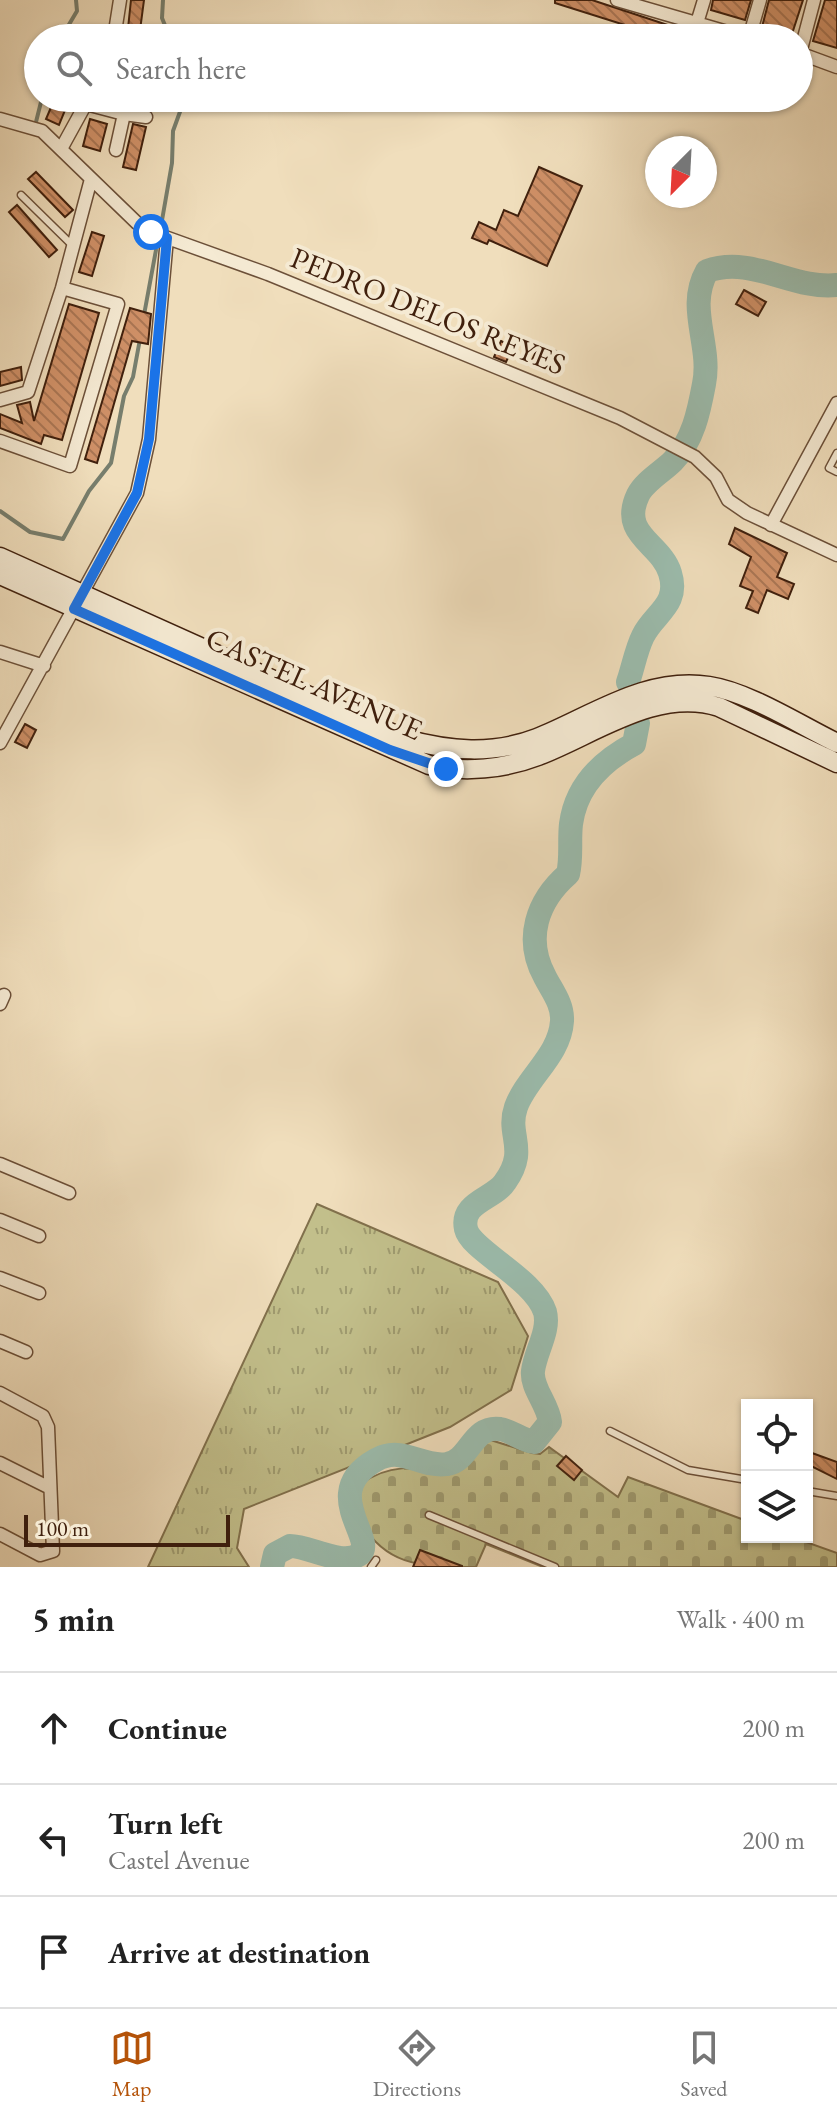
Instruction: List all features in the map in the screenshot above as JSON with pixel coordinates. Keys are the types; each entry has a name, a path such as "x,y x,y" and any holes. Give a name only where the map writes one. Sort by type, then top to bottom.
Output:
{"street":[{"path":"116,24 120,0"},
{"path":"617,0 648,4 700,24"},
{"path":"697,23 704,0"},
{"path":"752,24 760,0"},
{"path":"807,24 814,0"},
{"path":"813,58 837,67"},
{"path":"61,149 82,112"},
{"path":"118,112 146,117"},
{"path":"116,150 124,114"},
{"name":"PEDRO DELOS REYES","path":"0,119 34,126 137,223 167,238 268,274 594,406 695,457 716,477 728,500 771,525 837,555"},
{"path":"0,400 28,392 62,288 91,179"},
{"path":"0,743 137,493 149,439 167,238"},
{"path":"0,441 70,466 118,304 62,288"},
{"path":"771,525 837,403"},
{"name":"CASTEL AVENUE","path":"0,557 78,601 390,750 446,769 484,768 522,761 631,713 703,704 719,707 837,763"},
{"name":"CASTEL AVENUE","path":"0,575 78,601 405,739 445,749 480,750 519,743 623,697 694,685 726,691 837,743"},
{"path":"0,652 44,666"},
{"path":"0,1164 69,1193"},
{"path":"0,1220 39,1236"},
{"path":"0,1278 39,1293"},
{"path":"0,1341 26,1352"},
{"path":"0,1393 43,1416 48,1427 53,1551 49,1555 40,1555 0,1534"},
{"path":"0,1463 50,1488"}],"lane":[{"path":"21,195 72,245"},
{"path":"837,453 829,468 837,472"},
{"path":"610,1431 688,1470 741,1479"},
{"path":"813,1492 837,1496"},
{"path":"429,1515 555,1567"},
{"path":"371,1567 376,1560"}],"green space":[{"path":"317,1204 498,1282 528,1336 511,1390 450,1427 244,1509 237,1548 249,1567 148,1567"},
{"path":"481,1437 532,1453 540,1454 549,1447 618,1497 628,1477 741,1519 741,1543 809,1543 837,1553 837,1567 543,1567 486,1544 476,1567 437,1566 390,1554 377,1544 355,1512 361,1484 371,1477 402,1468 446,1473 467,1460"}],"building":[{"path":"131,0 144,0 141,24 128,24"},
{"path":"555,0 592,0 665,24 622,24 555,3"},
{"path":"713,0 751,0 745,20 711,10"},
{"path":"769,0 803,0 795,24 763,24"},
{"path":"825,0 837,0 837,48 813,41"},
{"path":"49,112 64,112 59,125 46,119"},
{"path":"90,119 107,124 100,151 83,146"},
{"path":"133,124 146,127 136,170 123,167"},
{"path":"539,167 582,186 547,266 489,240 487,244 472,238 479,222 496,230 504,210 518,216"},
{"path":"36,172 73,210 65,217 28,179"},
{"path":"17,205 57,250 49,257 9,212"},
{"path":"92,232 104,236 92,276 79,272"},
{"path":"744,290 766,302 758,316 736,304"},
{"path":"69,304 99,313 62,440 44,435 41,444 0,428 0,414 22,423 17,405 30,402 34,421"},
{"path":"130,308 151,314 148,344 132,341 97,463 85,459"},
{"path":"501,341 513,347 506,362 494,357"},
{"path":"540,343 562,354 553,373 531,362"},
{"path":"21,367 22,380 0,386 0,372"},
{"path":"735,528 787,553 777,577 794,584 788,599 767,590 758,613 746,608 753,591 740,586 751,557 729,544"},
{"path":"25,724 36,730 27,748 15,742"},
{"path":"813,1453 837,1462 837,1479 813,1467"},
{"path":"566,1456 582,1470 574,1480 557,1466"},
{"path":"420,1550 462,1566 462,1567 413,1567"}],"waterway":[{"path":"69,24 77,11 76,0"},
{"path":"163,0 164,24"},
{"path":"35,126 38,112"},
{"path":"161,226 172,163 173,131 180,112"},
{"path":"144,315 156,250"},
{"path":"628,682 641,641 672,593 670,573 659,554 637,529 634,509 641,490 680,453 694,425 706,369 699,299 707,271 740,267 804,283 837,285"},
{"path":"0,511 30,532 63,539 89,491 111,463 124,396 133,377 140,339"},
{"path":"272,1567 275,1554 290,1546 335,1557 360,1554 362,1537 350,1500 351,1486 359,1473 376,1460 394,1455 447,1464 461,1457 483,1432 500,1429 534,1442 550,1422 533,1377 546,1327 545,1312 529,1288 470,1237 466,1220 473,1207 500,1188 512,1170 516,1151 513,1126 516,1107 556,1045 560,1033 561,1009 539,963 535,935 537,921 548,896 568,874 571,824 578,798 601,767 634,744 638,723"}],"route":[{"path":"151,232 167,238 149,439 137,493 74,609 408,758 446,769"}]}
